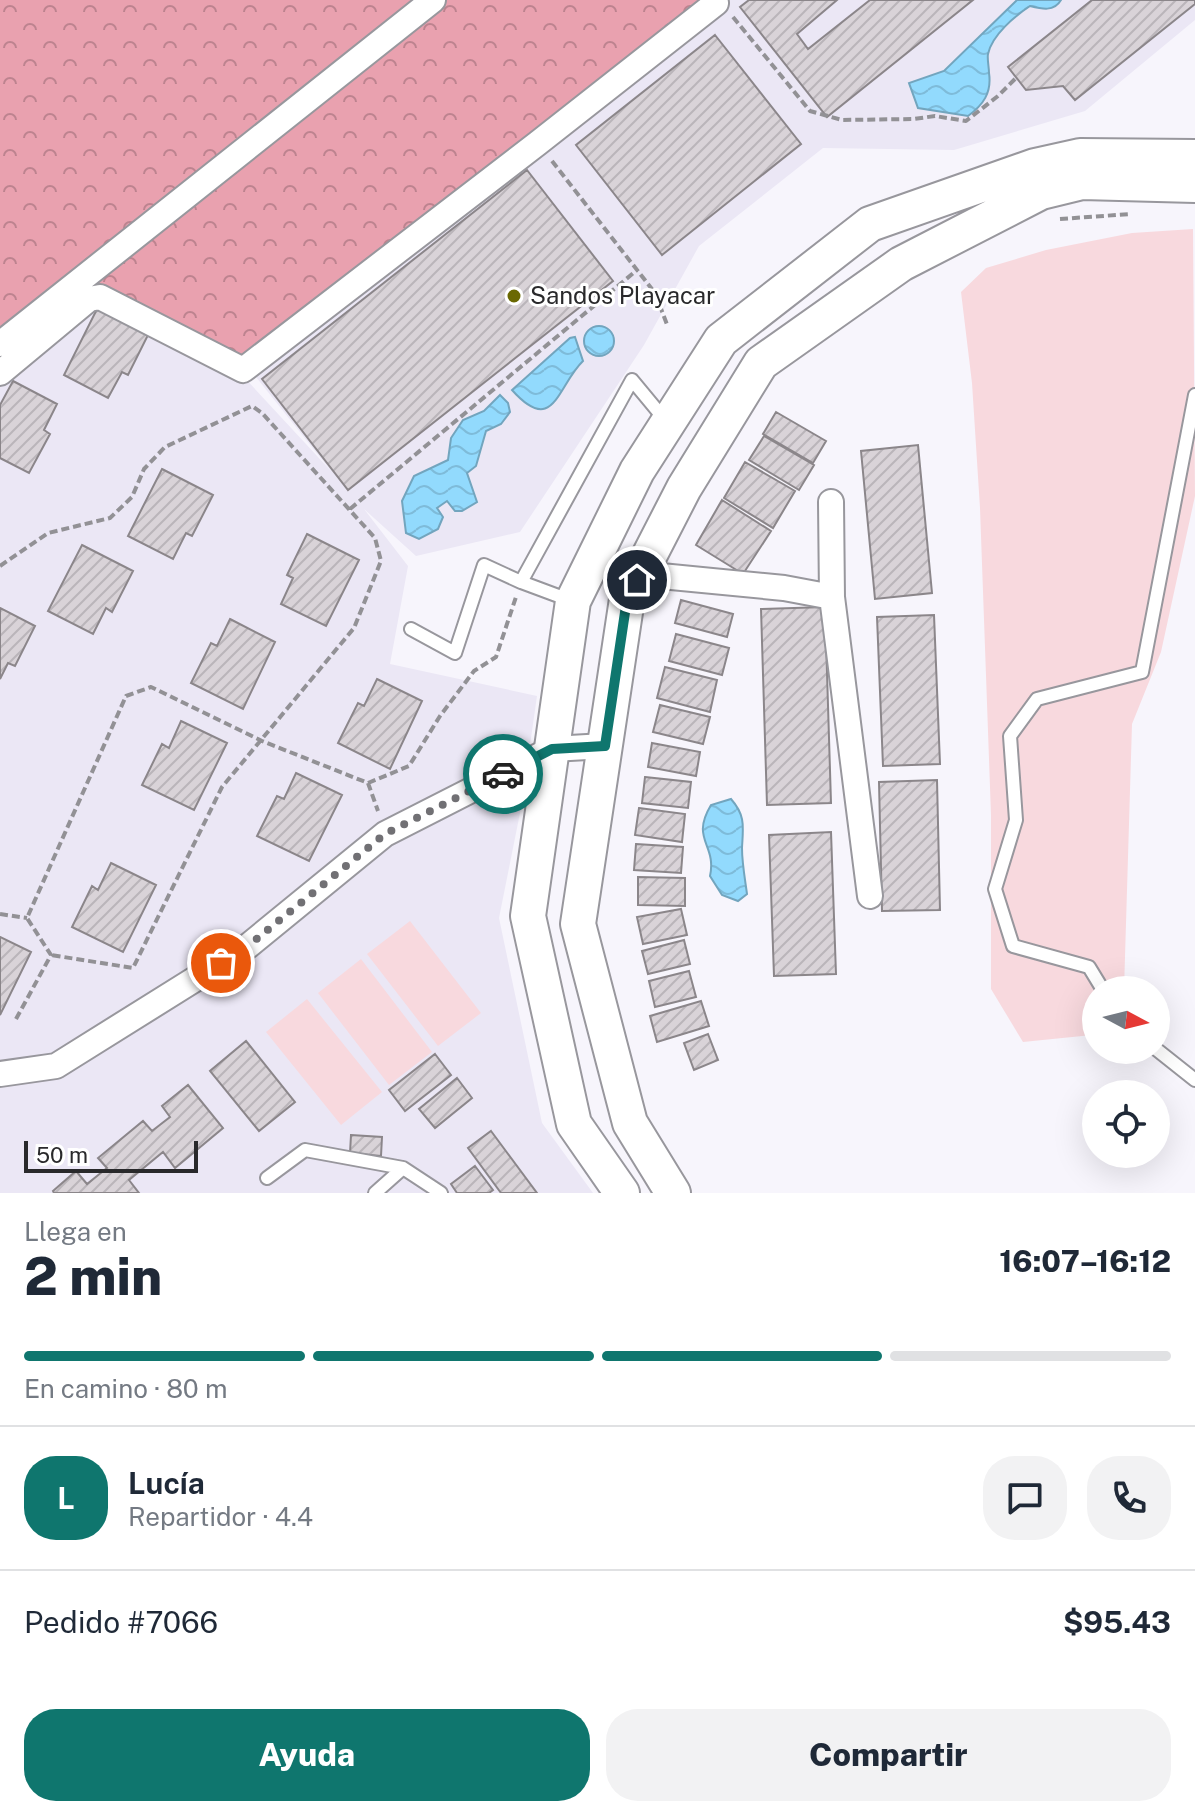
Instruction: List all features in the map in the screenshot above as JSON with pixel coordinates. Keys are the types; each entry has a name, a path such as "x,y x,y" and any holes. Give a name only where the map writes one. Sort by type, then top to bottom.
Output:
{"main road":[{"path":"673,1193 632,1182 574,1124 528,916 573,601 637,471 721,340 870,224 1035,166 1080,156 1195,157"},
{"path":"632,1182 630,1123 578,924 627,599 684,488 761,363 901,264 1041,192 1082,182 1195,185"}],"street":[{"path":"0,344 433,0"},
{"path":"0,373 89,299 100,297 243,370 720,7"},
{"path":"831,502 832,597 870,896"},
{"path":"637,580 661,576 784,588 832,597"},
{"path":"0,1074 56,1066 248,946 385,834 552,749 605,746"}],"lane":[{"path":"521,582 632,380 668,423"},
{"path":"1094,976 1089,967 1013,946 995,889 1016,820 1010,736 1037,699 1142,672 1195,395"},
{"path":"411,629 455,653 484,565 573,601"},
{"path":"1170,1060 1195,1080"},
{"path":"267,1178 305,1150 403,1168 441,1193"},
{"path":"375,1193 403,1168"}],"path":[{"path":"720,7 736,19 810,111 842,120 935,116 966,121 1016,78"},
{"path":"538,143 655,293 668,327"},
{"path":"349,509 637,270"},
{"path":"0,566 48,533 110,518 132,497 144,469 165,447 252,406 262,413 375,538 381,561 354,628 222,787 133,968 51,955 27,918 0,914"},
{"path":"27,918 126,696 151,687 262,741 368,783 409,766 440,716 474,671 496,657 521,582"},
{"path":"368,783 385,834"},
{"path":"16,1019 51,955"}],"shaded area":[{"path":"724,0 1195,0 1195,20 1085,111 954,150 823,148 699,246 644,345 520,532 416,556 364,509 408,566 390,664 537,696 521,808 499,918 542,1123 593,1193 0,1193 0,377 100,300 243,376 331,471 256,377"},
{"path":"1193,229 1195,496 1161,652 1132,724 1124,976 1082,976 1082,1036 1023,1042 991,989 991,815 980,508 972,383 961,292 986,268 1046,250 1132,233"},
{"path":"410,921 481,1013 438,1046 367,954"},
{"path":"361,959 432,1052 389,1085 318,993"},
{"path":"307,999 382,1092 341,1125 266,1032"}],"green space":[{"path":"0,0 701,0 243,376 100,300 0,377"}],"water":[{"path":"1017,0 1061,0 1051,8 1030,6 999,33 988,54 988,92 982,103 968,116 918,108 909,83 944,71"},
{"path":"599,326 610,330 614,341 610,352 599,356 588,352 584,341 588,330"},
{"path":"575,337 583,361 554,402 546,408 537,409 512,390 570,338"},
{"path":"500,395 508,403 510,412 501,424 486,431 476,466 467,473 477,502 462,511 455,511 447,501 437,508 443,517 438,529 419,539 406,533 402,501 414,476 448,460 451,438 463,420 484,411"},
{"path":"731,799 739,811 743,828 742,854 747,894 738,901 722,895 710,876 710,856 703,834 705,817 711,805"}],"building":[{"path":"749,0 837,0 797,34 808,49 870,0 973,0 827,117 740,7"},
{"path":"1092,0 1195,0 1195,4 1075,100 1063,86 1026,90 1008,67"},
{"path":"715,35 801,144 662,255 576,145"},
{"path":"527,170 613,281 348,490 262,379"},
{"path":"97,309 148,335 128,375 122,372 108,398 64,375"},
{"path":"13,381 57,404 44,430 50,434 29,473 0,458 0,405"},
{"path":"776,412 826,441 813,463 763,434"},
{"path":"764,436 814,465 799,490 749,460"},
{"path":"918,445 932,593 875,599 861,451"},
{"path":"745,462 795,491 773,528 724,498"},
{"path":"162,469 213,495 192,536 186,533 173,559 128,536"},
{"path":"722,500 771,531 743,574 696,545"},
{"path":"307,534 359,560 326,626 281,604 293,578 287,575"},
{"path":"82,545 133,571 112,612 106,608 93,634 48,611"},
{"path":"681,600 733,614 727,637 675,623"},
{"path":"825,607 831,803 767,805 761,609"},
{"path":"0,608 35,626 15,666 8,663 0,679"},
{"path":"934,615 940,764 883,766 877,617"},
{"path":"230,619 275,642 243,709 191,683 211,643 217,646"},
{"path":"676,634 729,648 722,675 669,661"},
{"path":"665,667 717,680 710,712 657,698"},
{"path":"377,679 422,701 390,769 338,743 358,703 364,706"},
{"path":"660,705 710,717 703,744 653,732"},
{"path":"181,721 227,743 194,810 142,785 162,744 169,748"},
{"path":"652,743 700,752 696,776 648,767"},
{"path":"296,773 342,795 309,861 257,836 277,796 284,799"},
{"path":"645,777 691,782 688,808 642,803"},
{"path":"937,780 940,910 882,911 879,782"},
{"path":"639,808 685,814 682,842 635,835"},
{"path":"831,832 836,974 774,976 769,835"},
{"path":"636,844 683,847 681,873 634,870"},
{"path":"111,863 156,885 123,952 72,927 92,886 98,890"},
{"path":"638,877 685,878 685,906 638,905"},
{"path":"681,909 687,935 643,944 637,917"},
{"path":"0,937 31,952 0,1015"},
{"path":"684,940 690,964 648,974 642,951"},
{"path":"689,971 696,997 655,1007 649,981"},
{"path":"701,1001 709,1026 657,1042 650,1016"},
{"path":"708,1034 718,1060 694,1070 684,1043"},
{"path":"246,1041 295,1102 259,1131 210,1071"},
{"path":"435,1054 451,1075 405,1111 389,1090"},
{"path":"457,1078 472,1098 435,1128 419,1109"},
{"path":"188,1085 223,1128 175,1168 163,1152 129,1180 139,1193 54,1193 76,1171 87,1184 107,1168 98,1158 143,1121 152,1131 170,1117 162,1106"},
{"path":"491,1131 537,1193 501,1193 468,1148"},
{"path":"351,1135 382,1137 381,1156 350,1153"},
{"path":"475,1166 493,1190 489,1193 457,1193 451,1184"}],"way so far":[{"path":"221,963 248,946 385,834 503,774"}],"place":[{"name":"Sandos Playacar","path":"514,296"}],"route":[{"path":"503,774 552,749 605,746 627,599 637,580"}]}
